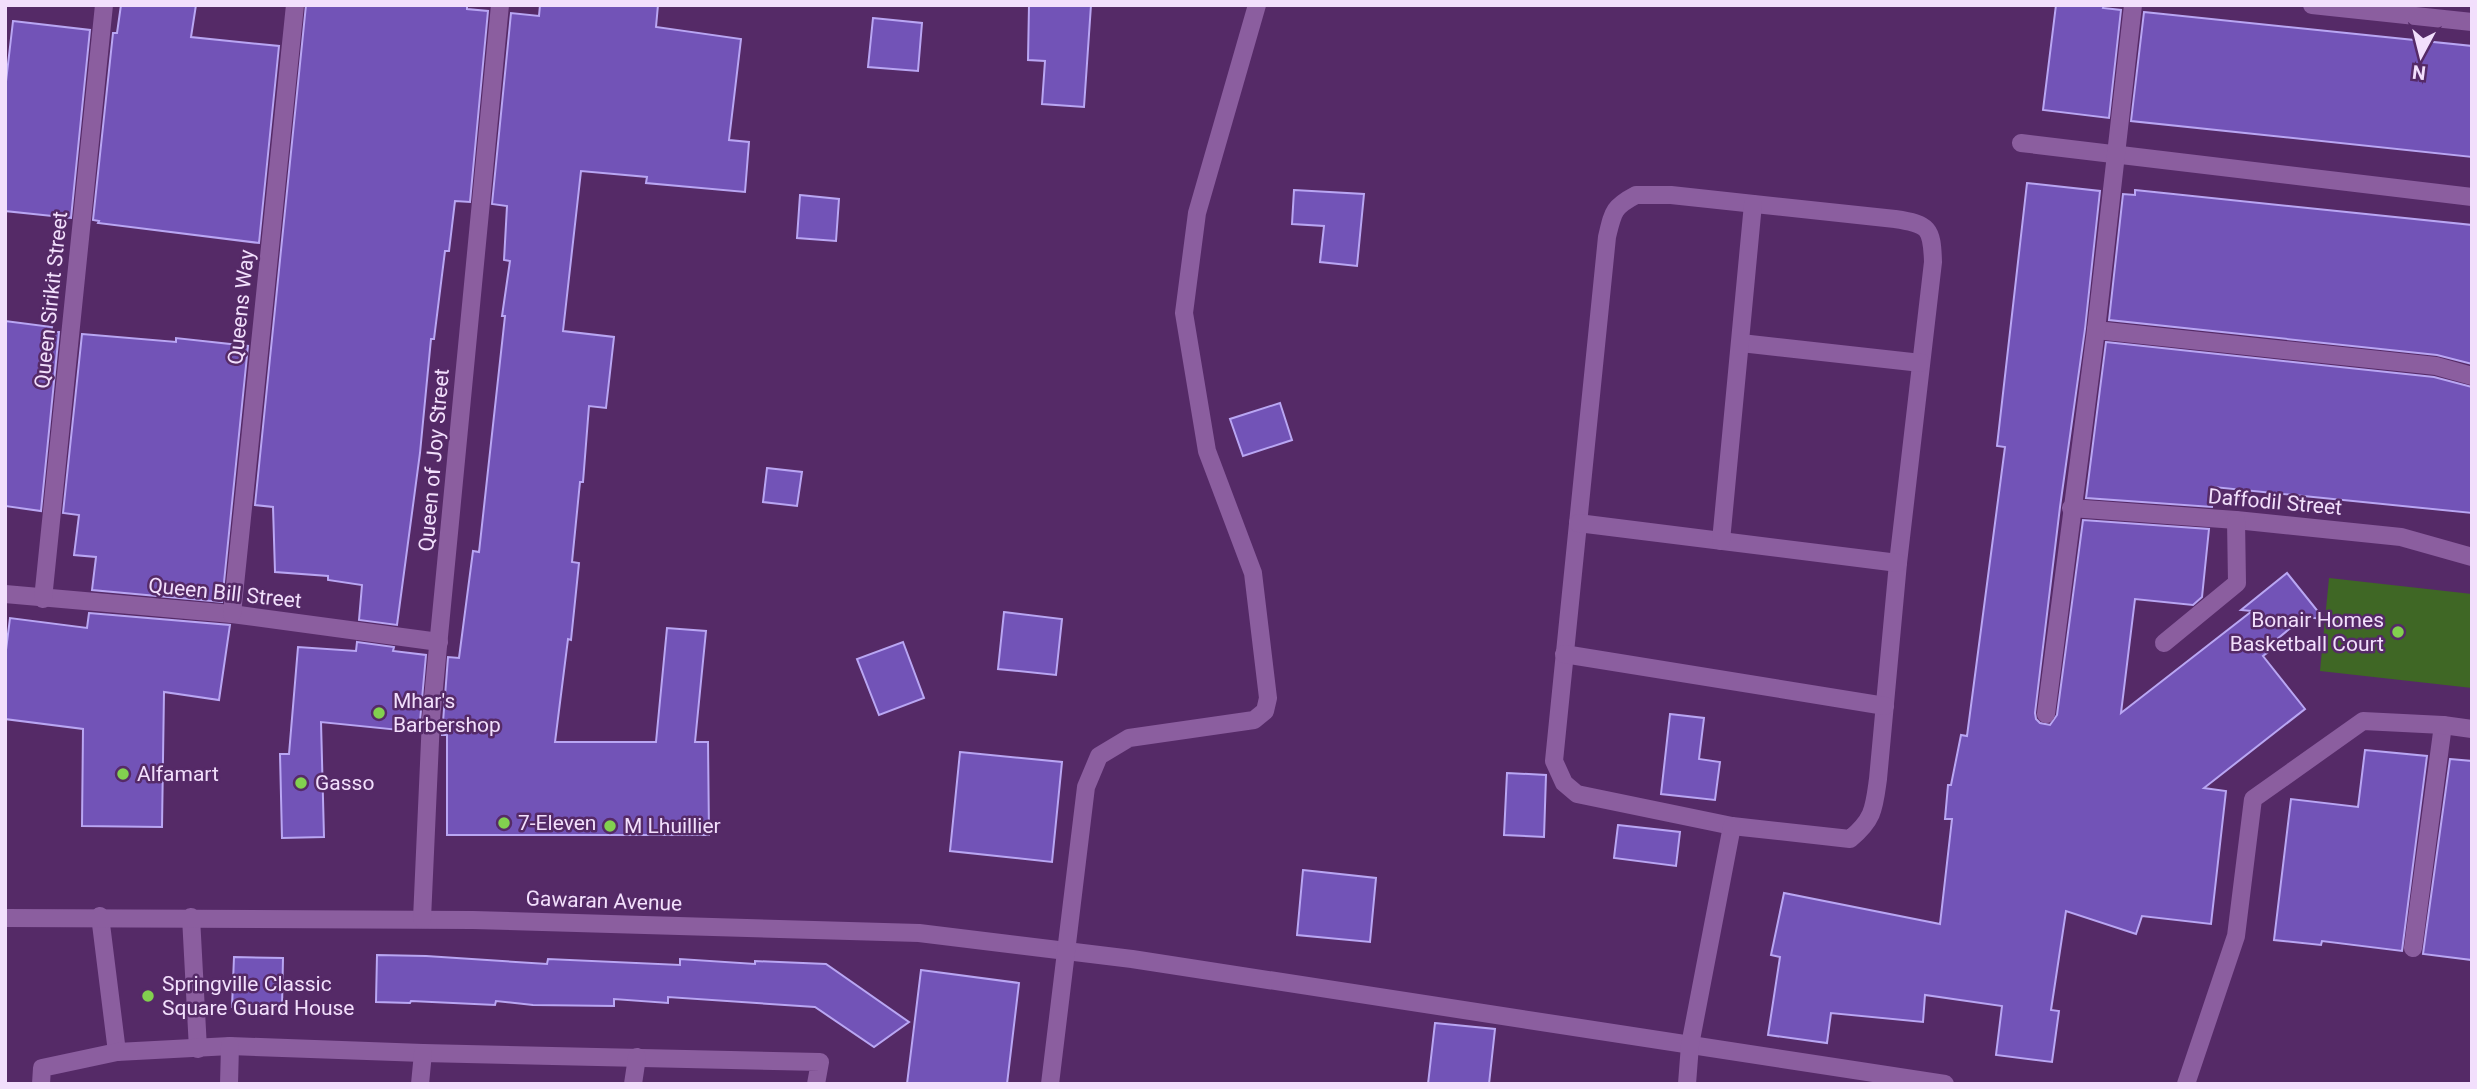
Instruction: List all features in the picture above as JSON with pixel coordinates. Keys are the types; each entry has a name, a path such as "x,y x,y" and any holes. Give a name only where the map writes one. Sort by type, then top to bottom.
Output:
{"street":[{"name":"Queen Sirikit Street","path":"43,599 104,5"},
{"name":"Queens Way","path":"232,614 295,5"},
{"name":"Queen of Joy Street","path":"422,919 431,719 500,5"},
{"path":"1050,1084 1086,787 1099,756 1129,738 1254,720 1265,710 1268,698 1253,573 1208,451 1184,313 1197,213 1257,5"},
{"path":"2046,714 2096,331 2133,5"},
{"path":"2312,5 2472,22"},
{"path":"2021,143 2472,197"},
{"path":"1636,195 1671,195 1915,222 1927,230 1932,239 1933,262 1921,363 1874,806 1866,825 1850,839 1732,826 1577,794 1564,783 1554,761 1607,237 1619,204 1636,195"},
{"path":"1721,541 1753,204"},
{"path":"2096,331 2436,366 2472,376"},
{"path":"1741,343 1921,363"},
{"name":"Daffodil Street","path":"2071,508 2236,520 2401,537 2472,557"},
{"path":"2164,643 2237,583 2236,520"},
{"path":"1578,523 1898,564"},
{"name":"Queen Bill Street","path":"5,594 232,614 439,642"},
{"path":"1564,654 1885,706"},
{"path":"2192,1081 2236,936 2253,799 2363,721 2472,729"},
{"path":"2413,948 2443,725"},
{"path":"1687,1084 1690,1045 1732,826"},
{"path":"100,916 117,1052"},
{"name":"Gawaran Avenue","path":"5,918 100,916 422,919 919,933 1132,959 1945,1084"},
{"path":"191,917 198,1049"},
{"path":"41,1084 42,1068 117,1052 230,1046 820,1062 816,1084"},
{"path":"229,1084 230,1046"},
{"path":"420,1084 423,1053"},
{"path":"633,1084 637,1057"}],"green space":[{"name":"Bonair Homes Basketball Court","path":"2329,578 2472,594 2472,688 2320,671"}],"building":[{"path":"121,5 196,5 191,37 279,46 259,243 98,223 99,221 93,220 113,33 117,33"},
{"path":"306,5 467,5 467,9 488,11 470,202 455,201 449,251 445,251 434,339 431,339 420,453 397,625 359,620 362,585 328,580 328,576 275,572 273,507 255,505"},
{"path":"540,5 658,5 656,27 741,39 729,140 749,142 745,192 646,183 647,177 581,171 563,331 614,337 606,408 589,406 583,482 580,482 572,562 579,563 571,640 568,639 555,742 656,742 667,628 706,631 695,742 708,742 709,835 447,835 447,735 442,735 448,657 459,658 473,551 479,552 505,316 502,316 510,261 504,260 507,206 492,204 511,13 539,16"},
{"path":"1029,5 1091,5 1084,107 1042,104 1045,61 1028,60"},
{"path":"2056,5 2104,5 2103,8 2121,10 2109,118 2043,110"},
{"path":"2144,12 2472,46 2472,157 2131,121"},
{"path":"873,18 922,23 918,71 868,67"},
{"path":"13,21 90,30 71,218 5,211 5,90"},
{"path":"2027,183 2100,191 2036,719 2040,723 2050,725 2057,715 2083,520 2209,529 2202,597 2193,605 2135,599 2121,713 2252,611 2241,610 2287,573 2324,619 2304,617 2276,640 2279,644 2263,656 2305,709 2204,788 2226,791 2211,924 2142,916 2136,934 2066,911 2051,1010 2059,1011 2052,1062 1996,1055 2002,1006 1925,995 1923,1022 1831,1013 1827,1043 1768,1035 1780,957 1771,955 1784,893 1940,924 1952,819 1945,819 1948,785 1951,785 1961,735 1967,736 2005,447 1997,446"},
{"path":"1294,190 1364,194 1357,266 1320,262 1324,226 1292,224"},
{"path":"2135,190 2472,225 2472,364 2437,355 2109,320 2123,194 2135,195"},
{"path":"800,195 839,199 836,241 797,238"},
{"path":"5,321 52,327 51,332 59,332 41,511 5,506"},
{"path":"82,334 176,342 176,338 248,346 222,602 92,590 96,557 74,555 79,515 63,513"},
{"path":"2106,342 2434,377 2472,387 2472,513 2214,487 2212,507 2086,498"},
{"path":"1280,403 1292,440 1243,456 1230,419"},
{"path":"767,468 802,472 797,506 763,502"},
{"path":"1004,612 1062,619 1056,675 998,669"},
{"path":"89,613 230,625 219,700 164,692 162,827 82,826 83,729 5,719 5,658 10,618 87,628"},
{"path":"357,642 394,647 393,651 426,655 419,732 321,722 324,837 282,838 280,754 289,754 298,647 356,651"},
{"path":"903,642 924,698 879,715 857,659"},
{"path":"1670,714 1704,718 1699,759 1720,762 1715,800 1661,794"},
{"path":"2365,750 2427,756 2402,951 2322,941 2321,945 2274,940 2291,799 2358,807"},
{"path":"960,752 1062,762 1052,862 950,851"},
{"path":"2450,759 2472,761 2472,960 2423,954"},
{"path":"1507,773 1546,775 1544,837 1504,835"},
{"path":"1618,825 1680,832 1676,866 1614,858"},
{"path":"1303,870 1376,878 1370,942 1297,935"},
{"path":"377,955 547,964 548,959 680,965 680,959 755,964 755,961 826,964 909,1022 874,1047 815,1007 668,997 668,1003 614,999 614,1006 533,1005 496,1001 495,1005 376,1002"},
{"path":"234,957 283,958 282,1008 232,1007"},
{"path":"921,970 1019,983 1007,1084 907,1084"},
{"path":"1435,1023 1495,1029 1489,1084 1428,1084"}],"place":[{"name":"Bonair Homes Basketball Court","path":"2398,632"},
{"name":"Mhar's Barbershop","path":"379,713"},
{"name":"Alfamart","path":"123,774"},
{"name":"Gasso","path":"301,783"},
{"name":"7-Eleven","path":"504,823"},
{"name":"M Lhuillier","path":"610,826"},
{"name":"Springville Classic Square Guard House","path":"148,996"}]}
